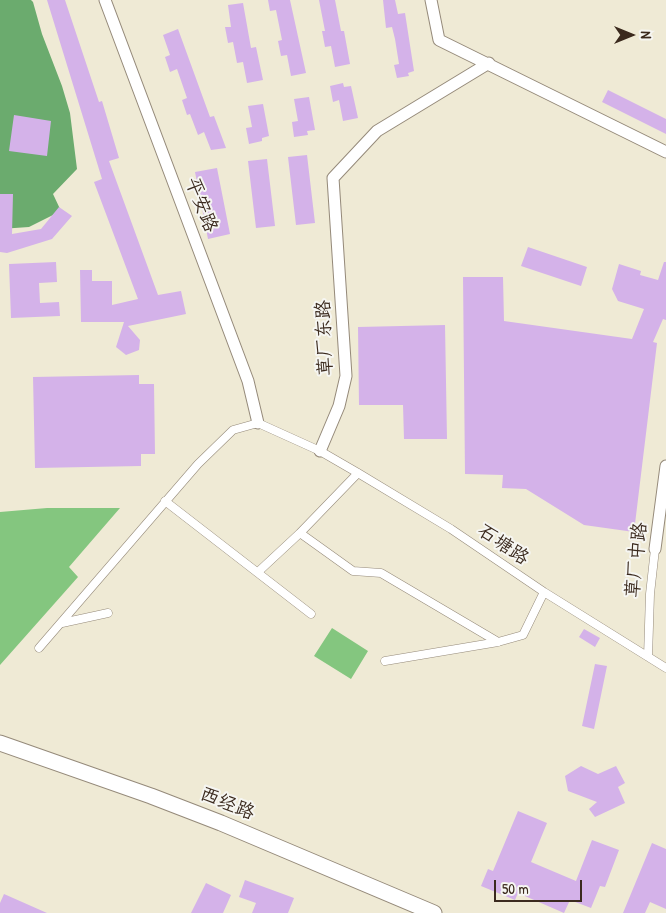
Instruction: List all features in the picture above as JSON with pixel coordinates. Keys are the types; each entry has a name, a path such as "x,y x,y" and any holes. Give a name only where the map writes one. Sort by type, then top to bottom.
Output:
{"main road":[{"name":"西经路","path":"0,743 151,796 221,823 434,913"}],"street":[{"name":"平安路","path":"105,0 248,381 258,423"},
{"path":"431,0 439,40 666,152"},
{"name":"草厂东路","path":"320,451 339,406 346,376 333,178 377,131 489,63"},
{"path":"39,648 165,501 198,464 233,430 258,423 320,451"},
{"name":"石塘路","path":"320,451 451,529 544,592 666,668"},
{"name":"草厂中路","path":"648,657 650,594 666,466"},
{"path":"258,572 300,533 358,473"},
{"path":"165,501 311,614"},
{"path":"300,533 354,571 381,573 498,642"},
{"path":"385,661 498,642 523,635 544,592"},
{"path":"62,623 108,613"}],"green space":[{"path":"0,0 31,0 33,2 42,34 70,113 77,169 53,194 61,211 29,227 0,229"},
{"path":"47,508 120,508 69,567 78,577 0,665 0,512"},
{"path":"332,628 368,651 351,679 314,656"}],"building":[{"path":"47,0 65,0 99,102 102,101 119,158 109,161 158,295 181,291 186,314 128,326 140,340 139,350 126,355 116,347 124,322 81,322 80,270 92,270 92,281 112,281 112,305 138,299 94,182 102,179"},
{"path":"268,0 290,0 306,73 291,76 287,55 281,56 278,41 282,40 276,10 270,11"},
{"path":"319,0 335,0 341,31 344,31 350,64 335,67 331,46 325,47 322,31 325,31"},
{"path":"383,0 395,0 398,14 405,13 414,71 408,73 409,76 397,78 394,65 399,64 395,39 392,27 386,28"},
{"path":"243,3 251,48 256,47 263,80 247,83 243,62 237,63 233,42 228,43 225,27 231,27 228,5"},
{"path":"178,29 210,117 214,116 226,148 211,150 204,132 198,135 190,114 187,115 182,100 187,98 177,69 170,72 165,57 170,55 163,35"},
{"path":"343,83 344,87 351,86 358,118 343,121 339,100 333,102 330,86"},
{"path":"608,90 666,119 666,134 602,102"},
{"path":"309,97 315,130 307,131 308,135 294,137 292,122 298,121 294,99"},
{"path":"263,104 269,136 262,138 262,141 249,144 246,128 252,127 248,106"},
{"path":"14,115 51,121 47,156 9,151"},
{"path":"307,155 315,223 296,225 288,157"},
{"path":"267,159 275,226 256,228 248,161"},
{"path":"217,168 230,234 208,239 195,172"},
{"path":"0,194 13,194 12,234 41,229 59,207 72,216 52,239 7,253 0,252"},
{"path":"528,247 587,267 581,286 521,266"},
{"path":"56,262 57,282 39,283 40,303 59,302 60,316 11,318 9,264"},
{"path":"664,262 666,262 666,320 663,319 653,342 657,343 634,532 584,525 526,489 502,488 503,475 465,474 463,277 503,277 504,321 632,339 644,309 618,301 612,289 619,264 641,271 640,275 658,280"},
{"path":"445,325 447,439 404,439 403,405 359,405 358,327"},
{"path":"139,375 139,384 154,384 155,454 141,454 141,466 35,468 33,377"},
{"path":"584,629 600,638 595,647 579,637"},
{"path":"595,664 607,666 594,729 582,726"},
{"path":"581,766 598,774 616,766 625,783 618,787 625,803 595,817 589,809 597,802 568,791 565,776"},
{"path":"518,811 547,823 531,862 576,881 592,840 619,850 605,887 600,886 591,908 570,900 564,913 518,893 515,900 481,886 488,869 493,871"},
{"path":"652,843 666,849 666,909 650,902 645,913 623,913"},
{"path":"245,880 294,898 288,913 252,913 256,903 239,897"},
{"path":"206,883 231,895 223,913 191,913"},
{"path":"4,894 47,913 0,913 0,903"}]}
